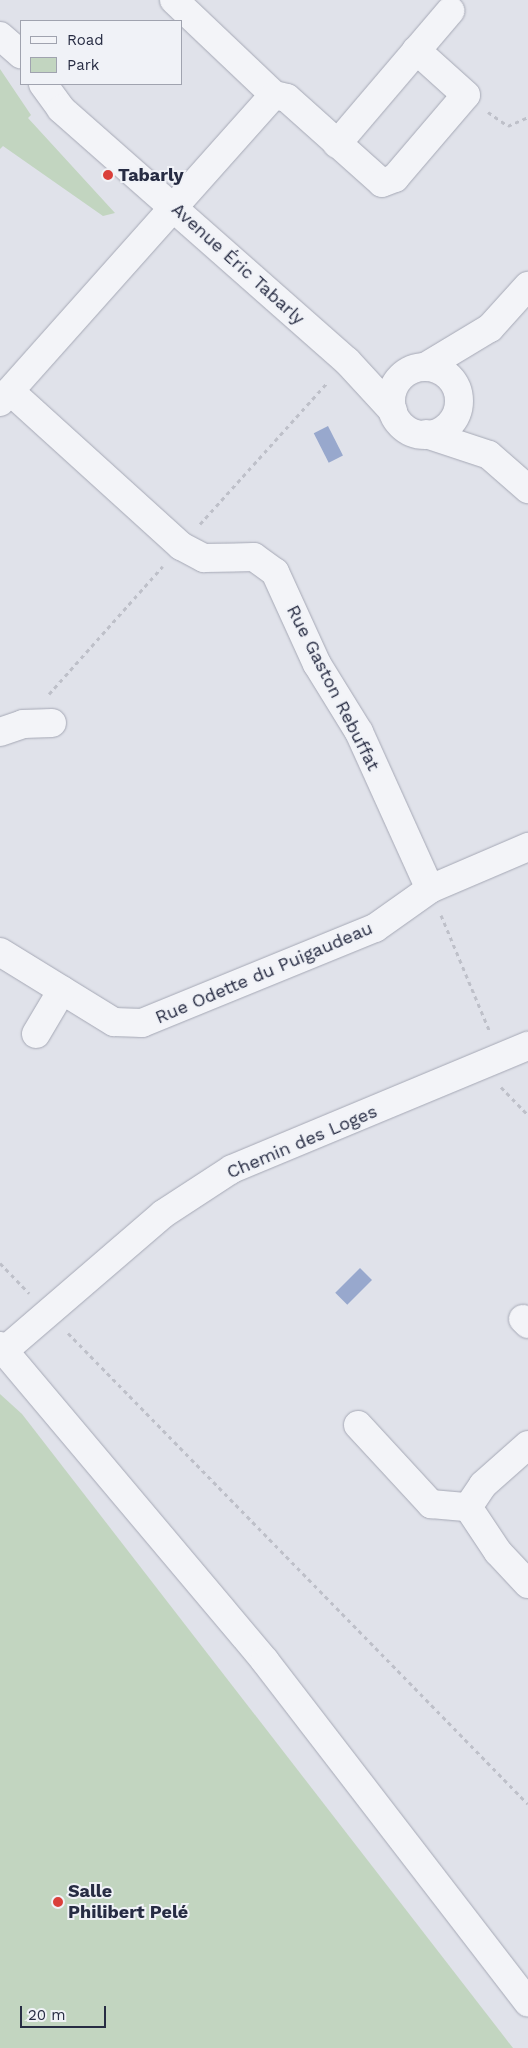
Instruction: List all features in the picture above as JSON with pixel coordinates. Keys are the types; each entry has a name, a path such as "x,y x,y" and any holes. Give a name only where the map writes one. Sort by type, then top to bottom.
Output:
{"street":[{"path":"174,0 274,95 287,98 382,183 395,178 466,96 416,50"},
{"path":"337,144 450,11"},
{"path":"0,36 20,53"},
{"name":"Avenue Éric Tabarly","path":"44,85 62,109 173,205 347,361 406,428 489,455"},
{"path":"5,396 173,205 274,95"},
{"path":"426,434 447,427 459,395 490,328 528,286"},
{"path":"393,411 393,390 419,368 490,328"},
{"name":"Avenue Éric Tabarly","path":"347,361 442,372 459,395 489,455 528,489"},
{"name":"Rue Gaston Rebuffat","path":"5,396 181,546 204,558 254,558 275,572 317,664 359,732 430,889"},
{"path":"0,732 23,724 52,723"},
{"name":"Rue Odette du Puigaudeau","path":"0,952 114,1022 142,1023 375,928 430,889 528,847"},
{"path":"36,1034 62,990"},
{"name":"Chemin des Loges","path":"2,1348 49,1313 162,1214 232,1170 528,1046"},
{"path":"2,1348 265,1662 528,2003"},
{"path":"358,1424 431,1504 468,1507"},
{"path":"468,1507 483,1485 528,1445"},
{"path":"468,1507 498,1552 528,1584"}],"path":[{"path":"466,96 508,126 528,117"},
{"path":"430,889 490,1062 528,1116"},
{"path":"0,1263 528,1804"}],"green space":[{"path":"0,69 31,115 28,118 115,213 103,216 3,146 0,149"},
{"path":"0,1394 22,1414 513,2048 0,2048"}],"water":[{"path":"328,426 343,455 329,463 314,433"},
{"path":"360,1268 372,1280 347,1305 335,1293"}],"place":[{"name":"Tabarly","path":"108,175"},
{"name":"Salle Philibert Pelé","path":"58,1902"}]}
